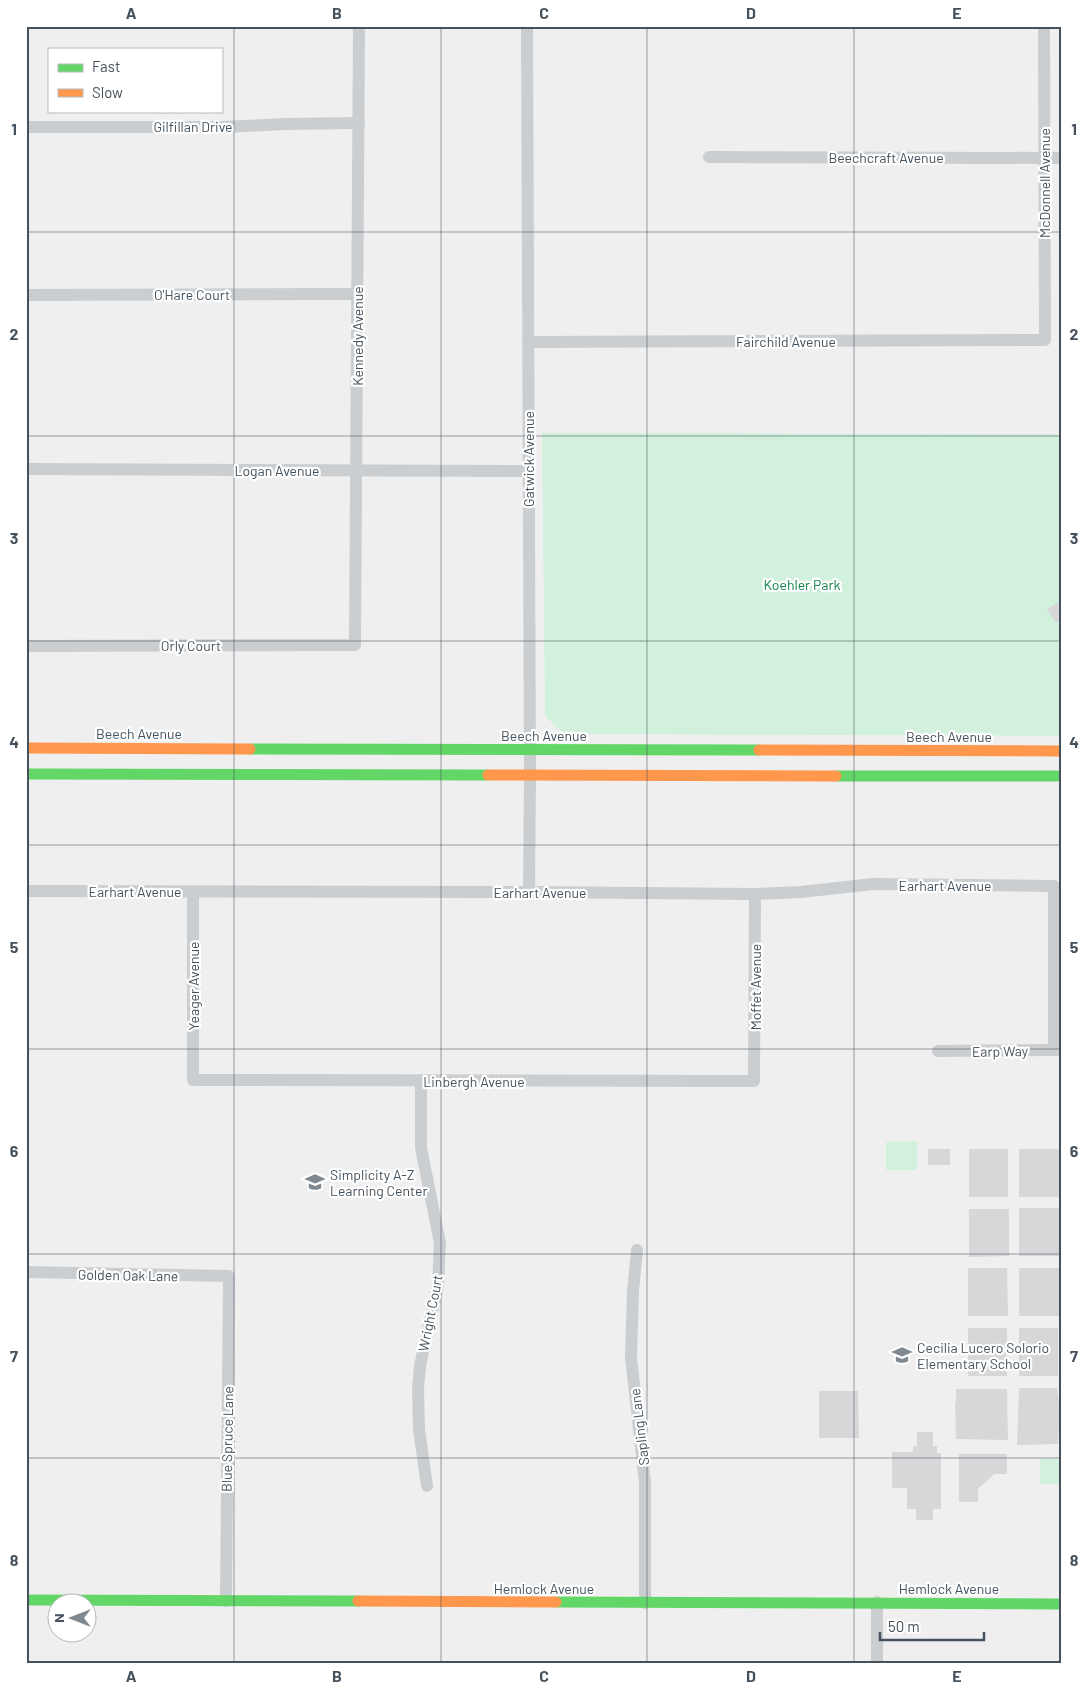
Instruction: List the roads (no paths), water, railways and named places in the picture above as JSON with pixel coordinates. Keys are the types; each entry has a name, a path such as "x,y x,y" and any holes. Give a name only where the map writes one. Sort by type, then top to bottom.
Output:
{"main road":[{"name":"Beech Avenue","path":"26,748 1062,751"},
{"path":"26,774 1062,776"},
{"name":"Hemlock Avenue","path":"26,1600 1062,1604"}],"street":[{"name":"Kennedy Avenue","path":"356,645 359,26"},
{"name":"Gatwick Avenue","path":"527,26 530,775 528,892"},
{"name":"McDonnell Avenue","path":"1044,26 1045,340"},
{"name":"Gilfillan Drive","path":"26,127 223,127 359,123"},
{"name":"Beechcraft Avenue","path":"710,157 1062,158"},
{"name":"O'Hare Court","path":"26,295 357,294"},
{"name":"Fairchild Avenue","path":"528,342 1045,340"},
{"name":"Logan Avenue","path":"26,469 528,471"},
{"name":"Orly Court","path":"26,646 356,645"},
{"name":"Earhart Avenue","path":"26,891 755,894 801,892 873,884 1054,886 1058,1050"},
{"name":"Yeager Avenue","path":"193,891 193,1080"},
{"name":"Moffet Avenue","path":"754,1081 755,894"},
{"name":"Earp Way","path":"938,1051 1058,1050"},
{"name":"Linbergh Avenue","path":"193,1080 754,1081"},
{"name":"Wright Court","path":"421,1081 421,1148 440,1243 438,1285 420,1366 418,1389 419,1429 427,1486"},
{"name":"Sapling Lane","path":"637,1250 633,1290 631,1357 646,1483 646,1603"},
{"name":"Golden Oak Lane","path":"26,1272 229,1276"},
{"name":"Blue Spruce Lane","path":"226,1601 229,1276"},
{"path":"877,1602 877,1664"}],"place":[{"name":"Simplicity A-Z Learning Center","path":"315,1182"},
{"name":"Cecilia Lucero Solorio Elementary School","path":"902,1355"}],"park label":[{"name":"Koehler Park","path":"802,584"}]}
